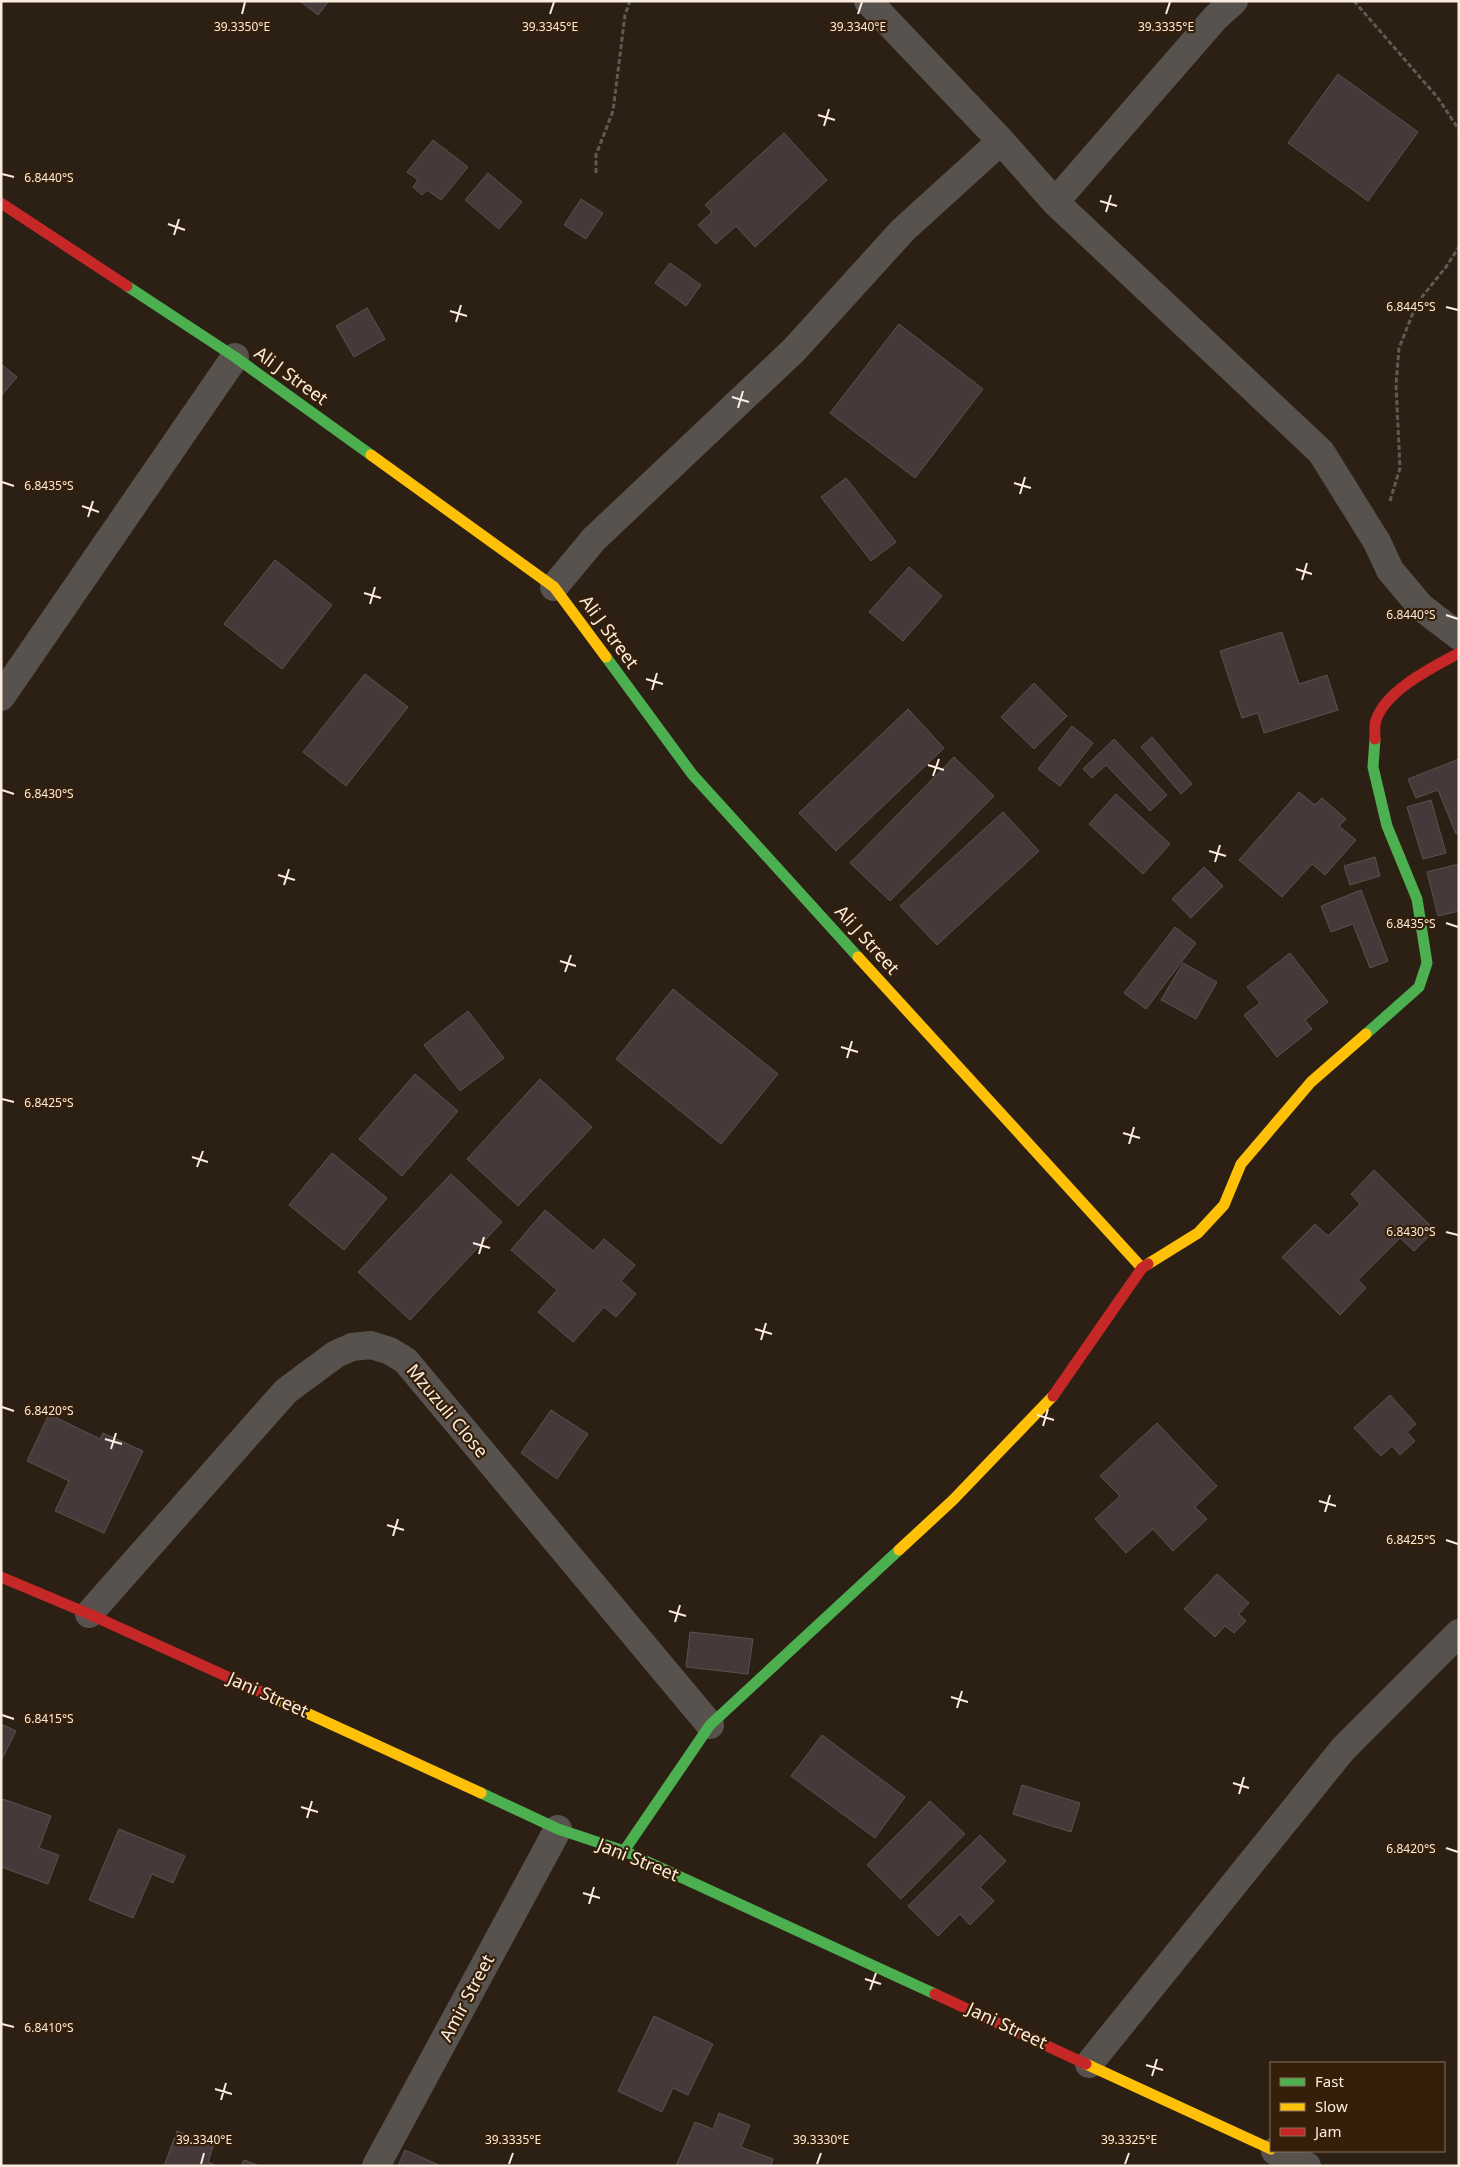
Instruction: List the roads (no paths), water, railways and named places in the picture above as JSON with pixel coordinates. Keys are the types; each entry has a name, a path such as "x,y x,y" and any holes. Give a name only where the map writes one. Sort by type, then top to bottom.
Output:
{"street":[{"path":"868,1 1001,141 1055,202 1321,452 1377,542 1390,570 1421,607 1459,636"},
{"path":"1055,202 1216,17 1234,1"},
{"path":"554,587 594,539 794,350 903,230 1001,141"},
{"name":"Ali J Street","path":"1,203 235,357 554,587 692,774 1142,1268"},
{"path":"1,697 235,357"},
{"path":"624,1851 710,1725 953,1500 1060,1390 1142,1268 1198,1233 1224,1204 1241,1164 1311,1082 1419,987 1427,963 1417,899 1387,826 1373,767 1376,720 1390,698 1419,675 1459,654"},
{"name":"Mzuzuli Close","path":"89,1614 286,1391 336,1354 352,1347 371,1345 390,1351 406,1361 710,1725"},
{"name":"Jani Street","path":"1,1577 89,1614 337,1726 558,1829 624,1851 1270,2149"},
{"path":"1089,2064 1343,1749 1457,1643"},
{"name":"Amir Street","path":"376,2166 558,1829"},
{"path":"1277,2152 1307,2166"}]}
